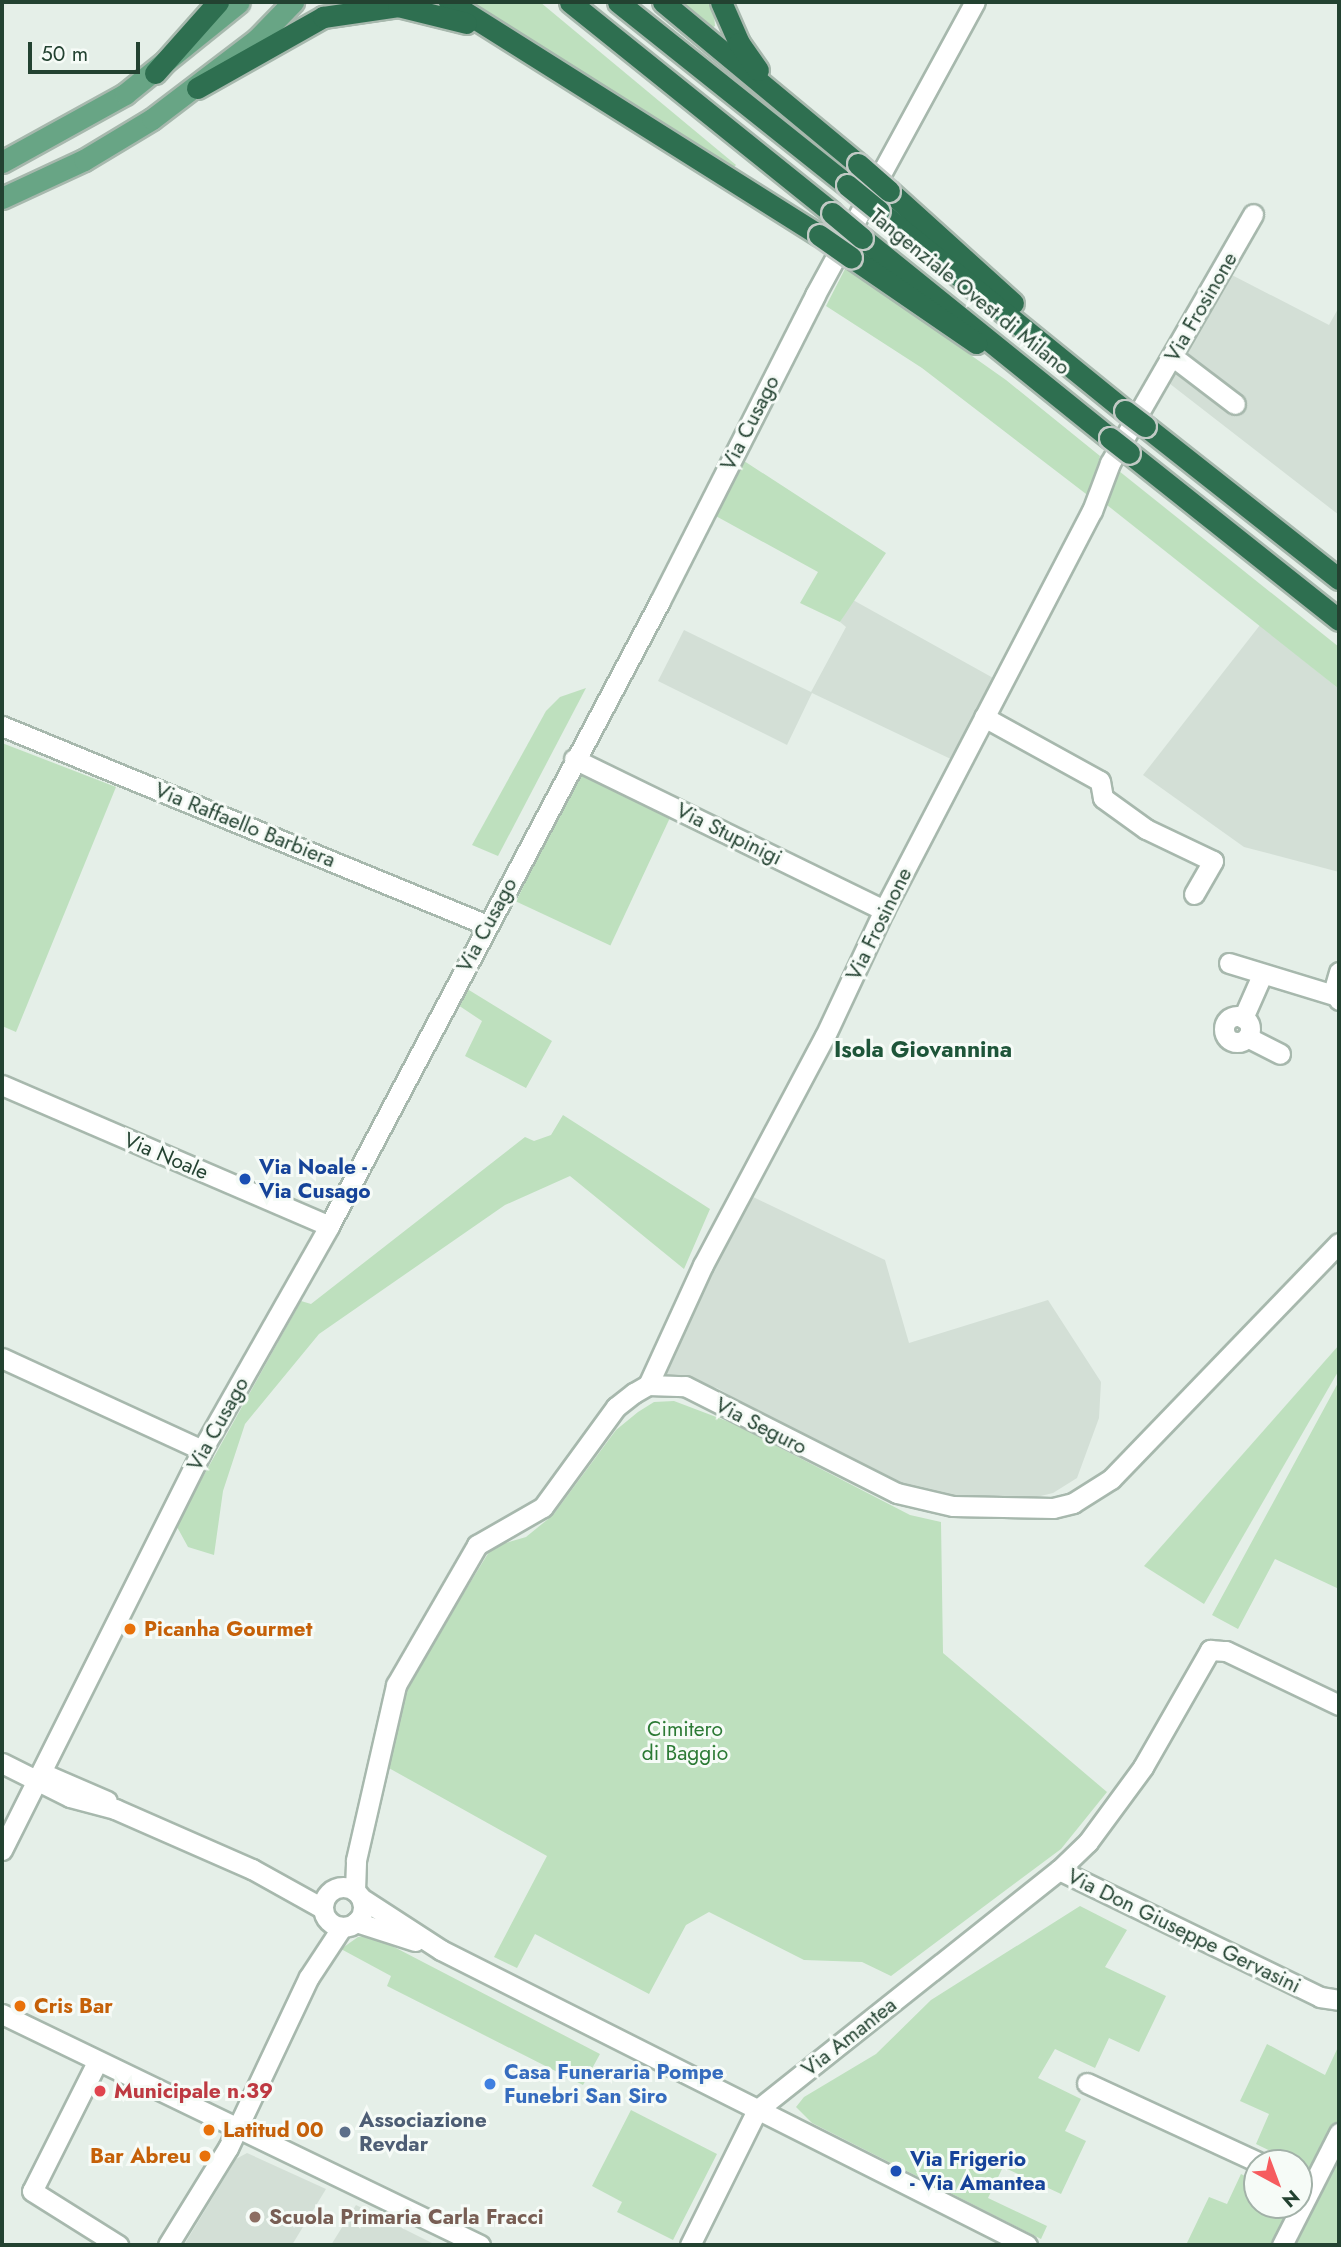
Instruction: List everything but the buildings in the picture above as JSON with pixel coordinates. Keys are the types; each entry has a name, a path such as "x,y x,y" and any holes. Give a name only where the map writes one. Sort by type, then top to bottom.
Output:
{"highway":[{"path":"155,73 218,2"},
{"path":"449,2 503,39 819,235 857,248"},
{"name":"Tangenziale Ovest di Milano","path":"570,2 832,213 857,248 1030,371 1339,620"},
{"name":"Tangenziale Ovest di Milano","path":"618,2 1048,345 1125,411 1339,579"},
{"path":"663,2 777,94 989,277 1048,345"},
{"path":"721,2 739,43 777,94"},
{"path":"197,88 323,17 371,6 428,11 503,39"}],"main road":[{"path":"2,162 89,116 155,73 239,2"},
{"path":"2,198 118,141 197,88 293,2"}],"street":[{"name":"Via Cusago","path":"2,1850 202,1450 329,1226 815,295 975,2"},
{"name":"Via Frosinone","path":"648,1385 702,1265 825,1036 884,909 1092,511 1110,463 1253,214"},
{"path":"1172,356 1235,404"},
{"path":"984,716 1100,781 1103,798 1146,829 1213,860 1194,894"},
{"name":"Via Raffaello Barbiera","path":"2,726 487,925"},
{"name":"Via Stupinigi","path":"574,759 884,909"},
{"path":"1229,963 1338,998"},
{"path":"1338,998 1334,989 1339,972"},
{"path":"1262,975 1245,1027 1280,1054"},
{"name":"Via Noale","path":"2,1085 329,1226"},
{"name":"Via Seguro","path":"648,1385 685,1386 897,1493 953,1506 1053,1508 1073,1503 1111,1479 1339,1242"},
{"path":"2,1358 202,1450"},
{"path":"168,2245 236,2127 309,1977 356,1860 394,1691 477,1545 543,1507 616,1407 648,1385"},
{"name":"Via Don Giuseppe Gervasini","path":"1339,1705 1235,1655 1210,1650 1124,1795 1059,1870 1320,1997 1339,2000"},
{"path":"2,1763 38,1777 74,1798 115,1809 252,1869 335,1910 441,1950 1027,2245"},
{"path":"335,1910 363,1911 358,1894 356,1860"},
{"name":"Via Amantea","path":"690,2245 757,2110 1059,1870"},
{"path":"335,1910 358,1894"},
{"path":"358,1894 441,1950"},
{"path":"2,2014 480,2245"},
{"path":"97,2062 32,2191 113,2241"},
{"path":"1087,2083 1243,2155"},
{"path":"1313,2172 1339,2133"},
{"path":"1282,2245 1292,2219"}],"shaded area":[{"path":"1228,273 1329,325 1339,307 1339,515 1165,380"},
{"path":"853,600 995,679 955,761 812,693 787,745 658,681 684,630 811,692 846,627 840,622"},
{"path":"1260,625 1339,689 1339,872 1244,847 1143,775"},
{"path":"749,1195 885,1260 909,1343 1048,1300 1101,1382 1099,1418 1077,1478 1053,1493 1020,1501 956,1496 893,1482 854,1467 717,1388 660,1376 660,1360"},
{"name":"Scuola Primaria Carla Fracci","path":"247,2153 326,2189 292,2245 184,2245 236,2159"},
{"path":"356,2205 436,2245 331,2245"}],"green space":[{"path":"466,2 540,2 736,165 730,171"},
{"path":"677,2 713,2 715,26 710,29"},
{"path":"846,267 1006,380 1100,456 1090,497 922,368 826,306"},
{"path":"741,459 886,553 840,622 800,603 818,572 714,515"},
{"path":"1119,471 1339,647 1339,689 1107,505"},
{"path":"586,688 498,856 472,845 546,711 560,697"},
{"path":"2,743 116,787 16,1032 2,1026"},
{"path":"577,771 671,815 610,945 516,902"},
{"path":"464,987 552,1041 526,1088 465,1056 482,1021 455,1003"},
{"path":"563,1115 710,1209 684,1269 570,1176 505,1205 319,1334 245,1424 223,1491 214,1555 188,1547 176,1525 301,1301 311,1304 525,1137 534,1141 551,1135"},
{"path":"1339,1345 1339,1370 1204,1604 1144,1566"},
{"path":"1339,1381 1339,1589 1275,1559 1238,1629 1212,1615"},
{"name":"Cimitero di Baggio","path":"674,1401 732,1423 910,1515 941,1522 943,1653 1107,1792 1061,1849 891,1976 862,1962 804,1960 709,1912 686,1925 649,1994 535,1934 517,1968 494,1957 547,1856 387,1767 405,1689 492,1547 526,1537 553,1515 616,1430 638,1412 654,1402"},
{"path":"1080,1906 1127,1930 1105,1967 1166,1996 1139,2052 1109,2038 1095,2068 1055,2049 1038,2078 1081,2099 1065,2131 1086,2141 1061,2194 1003,2167 988,2198 1047,2226 1041,2239 812,2123 796,2107 804,2097 876,2054 931,2000"},
{"path":"371,1935 600,2054 583,2085 387,1986 391,1976 341,1949 358,1937"},
{"path":"1267,2044 1325,2075 1339,2045 1339,2123 1313,2165 1313,2149 1266,2149 1256,2144 1269,2114 1240,2101"},
{"path":"631,2110 717,2154 673,2240 617,2212 622,2202 592,2186"},
{"path":"1339,2151 1339,2245 1292,2245 1305,2219 1313,2219 1313,2203"},
{"path":"1241,2174 1243,2175 1243,2219 1286,2219 1274,2245 1186,2245 1209,2197 1227,2204"}],"place":[{"name":"Via Noale - Via Cusago","path":"245,1179"},
{"name":"Picanha Gourmet","path":"130,1629"},
{"name":"Cris Bar","path":"20,2006"},
{"name":"Casa Funeraria Pompe Funebri San Siro","path":"490,2084"},
{"name":"Municipale n.39","path":"100,2091"},
{"name":"Latitud 00","path":"209,2130"},
{"name":"Associazione Revdar","path":"345,2132"},
{"name":"Bar Abreu","path":"205,2156"},
{"name":"Via Frigerio - Via Amantea","path":"896,2171"},
{"name":"Scuola Primaria Carla Fracci","path":"255,2217"}],"district":[{"name":"Isola Giovannina","path":"923,1049"}]}
